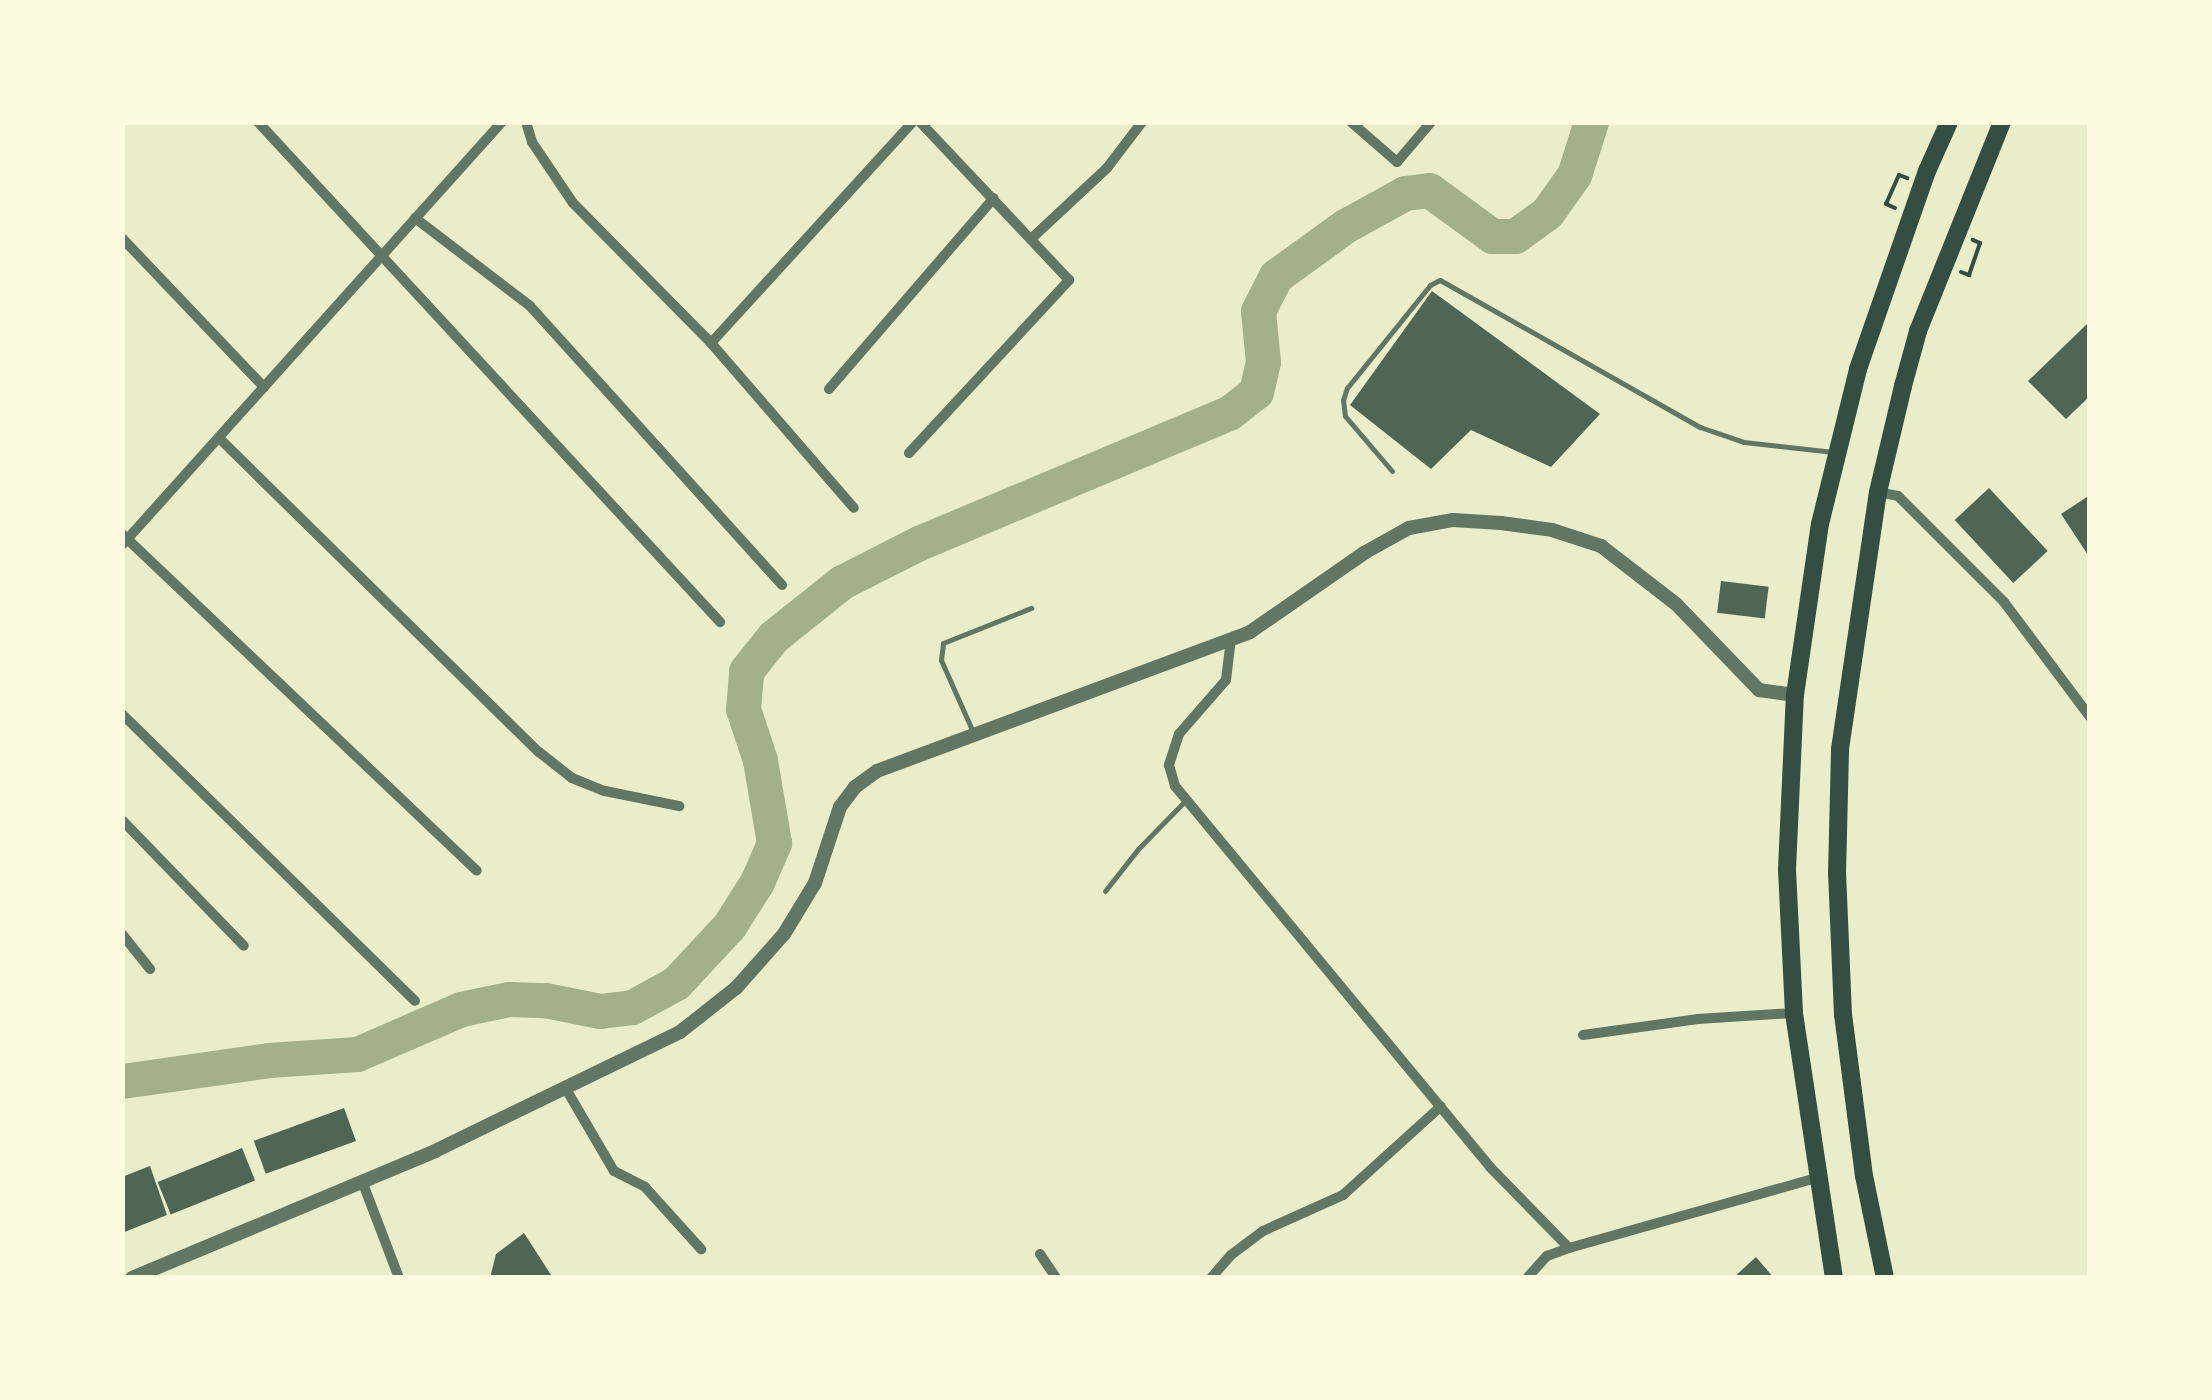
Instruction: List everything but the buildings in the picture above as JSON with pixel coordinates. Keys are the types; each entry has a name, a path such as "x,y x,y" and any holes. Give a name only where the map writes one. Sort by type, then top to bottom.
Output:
{"highway":[{"path":"1834,1278 1794,1013 1787,869 1795,695 1836,452 1880,301 1949,122"},
{"path":"1885,1278 1864,1176 1843,1014 1837,874 1840,749 1878,492 1918,331 2002,122"}],"street":[{"path":"258,122 720,622"},
{"path":"478,871 124,539 502,122"},
{"path":"526,122 532,142 573,202 711,343 854,508"},
{"path":"711,343 916,122 994,198 1069,280 910,453"},
{"path":"1032,238 1107,168 1142,122"},
{"path":"1351,122 1397,162 1430,122"},
{"path":"828,389 994,198"},
{"path":"415,218 530,306 782,585"},
{"path":"122,238 264,387"},
{"path":"219,438 539,752 572,778 604,792 679,806"},
{"path":"1878,492 1898,496 2004,602 2088,712"},
{"path":"132,1278 362,1181 566,1089 680,1032 736,988 784,934 815,882 840,808 855,787 877,771 1250,632 1364,553 1409,528 1453,520 1501,523 1552,530 1601,546 1676,604 1759,690 1795,695"},
{"path":"1231,639 1226,680 1179,734 1169,766 1184,802 1490,1167 1568,1248"},
{"path":"122,714 415,1000"},
{"path":"122,820 244,946"},
{"path":"122,934 150,969"},
{"path":"1583,1034 1698,1019 1794,1013"},
{"path":"566,1089 614,1172 645,1187 701,1249"},
{"path":"1210,1278 1231,1254 1263,1231 1343,1195 1441,1106"},
{"path":"1527,1278 1547,1256 1568,1248 1816,1178"},
{"path":"362,1181 399,1278"},
{"path":"1040,1254 1056,1278"}],"lane":[{"path":"1392,471 1345,416 1343,400 1347,388 1430,284 1440,280 1700,428 1744,442 1836,452"},
{"path":"974,734 941,660 943,643 1031,608"},
{"path":"1105,890 1184,802"}],"path":[{"path":"1899,175 1888,205 1906,212"},
{"path":"1960,235 1979,243 1969,275"}],"waterway":[{"path":"122,1081 269,1060 357,1054 461,1009 509,999 545,1000 600,1011 632,1007 676,983 729,926 757,882 774,843 760,760 743,709 746,671 773,637 842,582 919,543 1229,413 1256,392 1263,362 1258,311 1276,276 1345,226 1405,193 1429,190 1492,236 1515,236 1547,213 1574,175 1591,122"}]}
